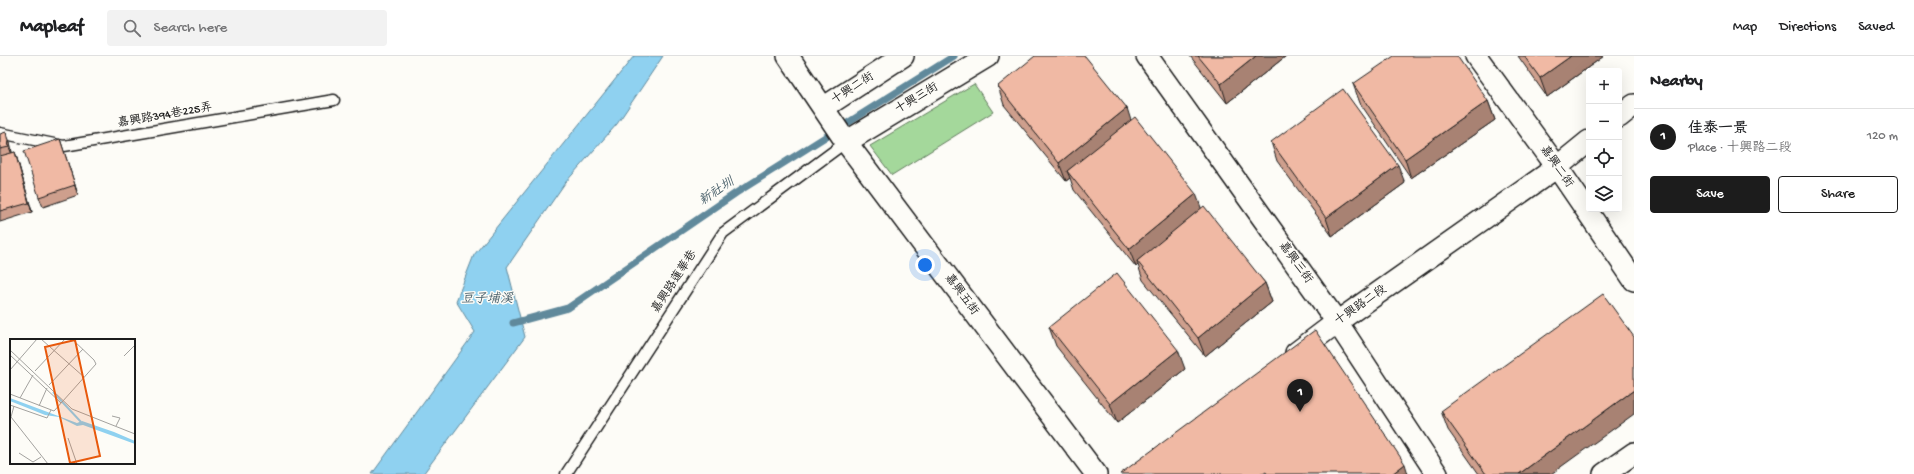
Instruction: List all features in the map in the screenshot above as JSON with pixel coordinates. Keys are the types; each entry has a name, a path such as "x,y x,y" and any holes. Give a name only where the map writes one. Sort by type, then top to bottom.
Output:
{"street":[{"name":"嘉興五街","path":"788,56 845,139 1096,474"},
{"name":"十興二街","path":"825,111 903,56"},
{"name":"十興三街","path":"845,139 988,56"},
{"name":"嘉興三街","path":"1146,56 1338,322 1437,474"},
{"name":"嘉興二街","path":"1476,56 1557,168 1634,280"},
{"path":"1622,115 1634,105"},
{"name":"十興路二段","path":"1281,365 1338,322 1557,168 1586,144"},
{"path":"1604,474 1634,453"}],"lane":[{"name":"嘉興路394巷225弄","path":"0,133 64,146 334,100"},
{"name":"嘉興路蓮華巷","path":"566,474 723,233 845,139"}],"green space":[{"path":"974,84 993,112 892,175 870,146"}],"water":[{"name":"豆子埔溪","path":"634,56 663,56 617,124 565,183 507,267 525,337 423,474 372,474 475,332 456,301 474,255"}],"building":[{"path":"1035,56 1085,56 1127,108 1059,163 998,86"},
{"path":"1198,56 1256,56 1221,84"},
{"path":"1394,56 1457,56 1488,101 1405,159 1353,84"},
{"path":"1524,56 1571,56 1540,78"},
{"path":"1343,89 1398,165 1326,218 1271,142"},
{"path":"1135,117 1196,194 1129,249 1067,171"},
{"path":"6,132 9,147 0,149 0,134"},
{"path":"60,139 75,185 39,197 24,151"},
{"path":"15,152 29,203 0,211 0,156"},
{"path":"1204,206 1265,283 1198,338 1137,261"},
{"path":"1117,273 1178,350 1110,404 1049,327"},
{"path":"1603,294 1634,337 1634,390 1519,474 1486,474 1441,411"},
{"path":"1315,330 1405,464 1392,474 1267,474 1266,472 1263,474 1120,474"}],"waterway":[{"name":"新社圳","path":"513,323 568,308 736,193 954,56"}],"place":[{"name":"佳泰一景","path":"1300,412"}]}
